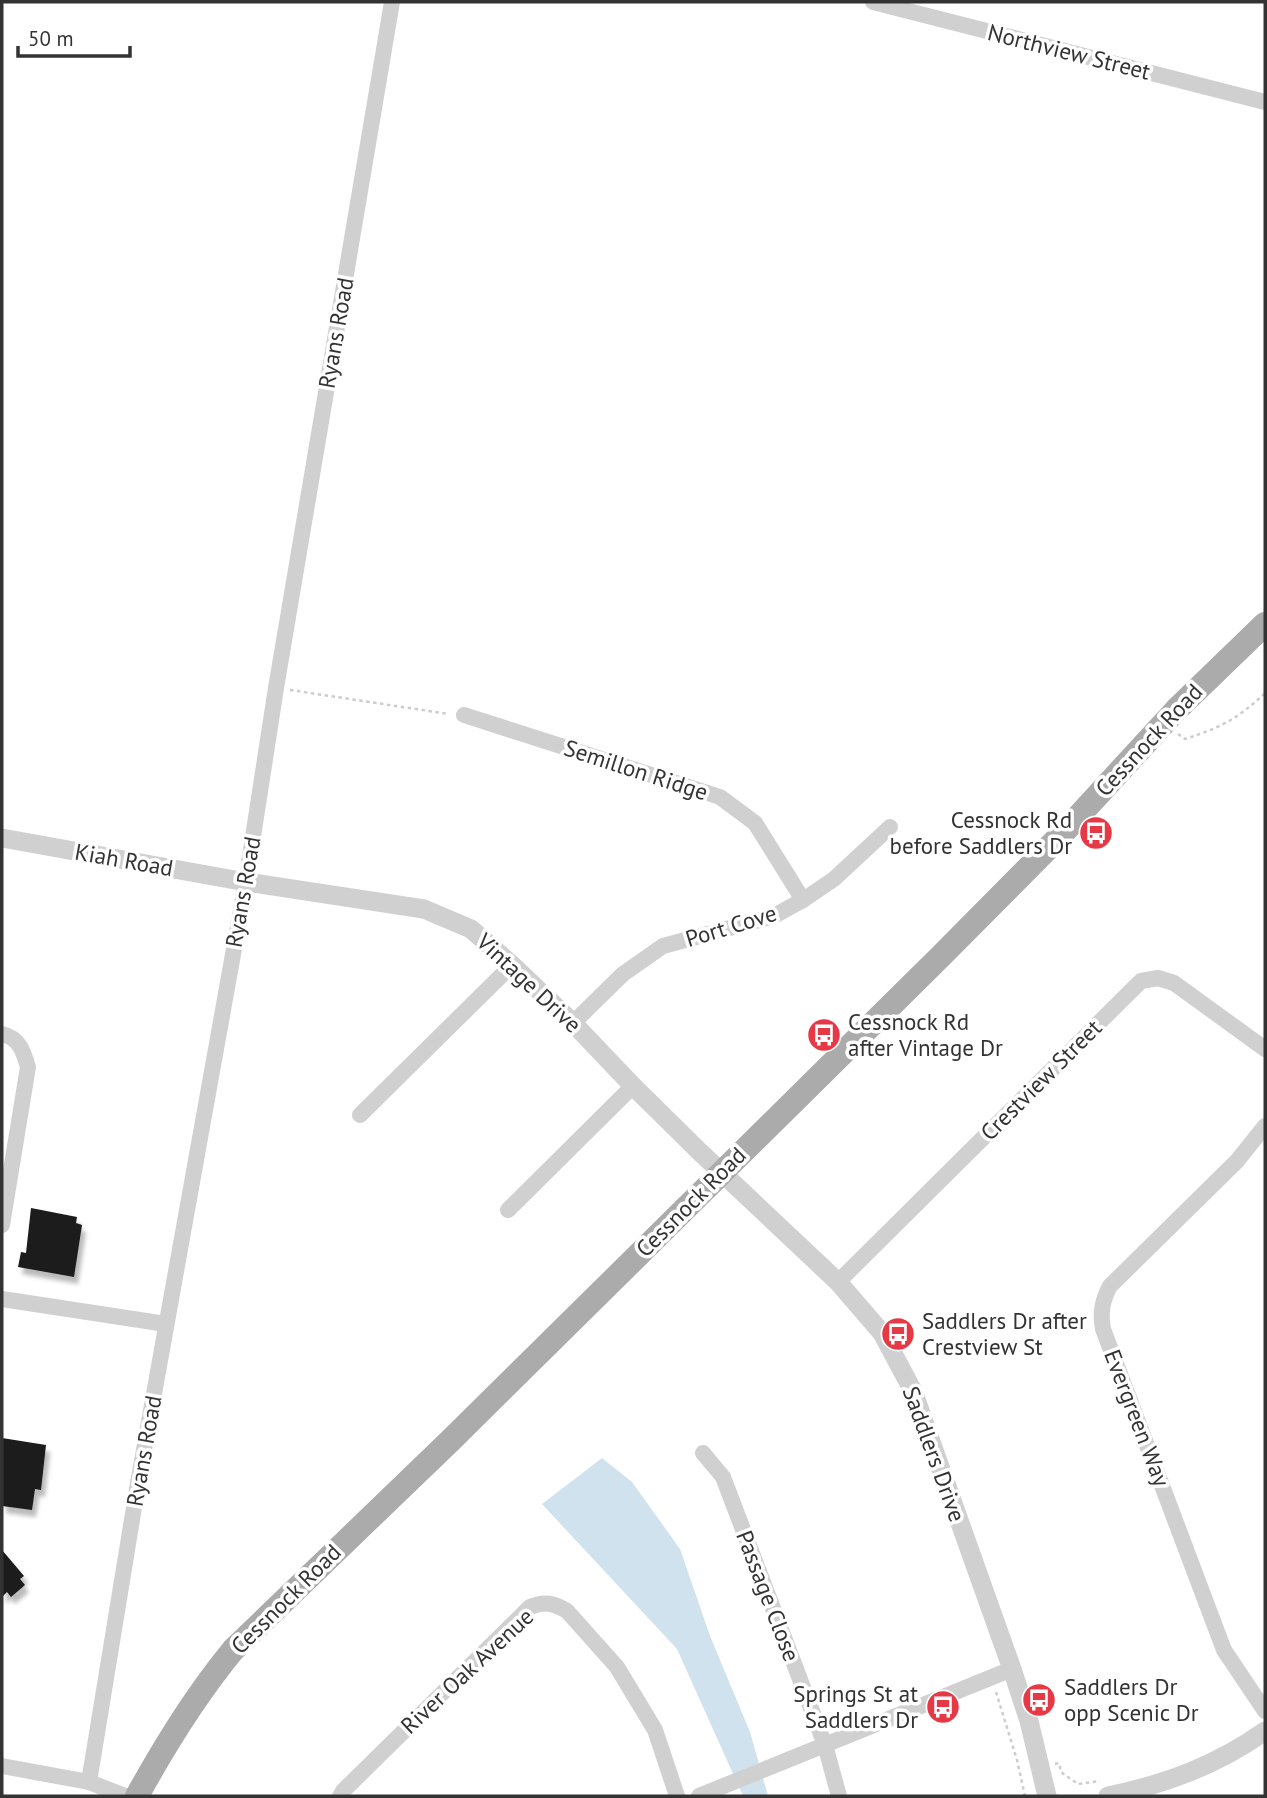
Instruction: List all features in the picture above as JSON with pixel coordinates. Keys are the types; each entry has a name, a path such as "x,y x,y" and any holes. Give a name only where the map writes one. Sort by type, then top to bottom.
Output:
{"main road":[{"name":"Cessnock Road","path":"137,1796 171,1736 233,1650 450,1441 940,957 1176,710 1265,624"}],"street":[{"name":"Ryans Road","path":"89,1782 166,1324 246,882 276,688 392,2"},
{"name":"Northview Street","path":"873,2 1265,102"},
{"name":"Semillon Ridge","path":"464,715 720,797 755,823 803,900"},
{"name":"Port Cove","path":"573,1023 623,974 663,946 774,916 834,879 890,827"},
{"name":"Kiah Road","path":"2,838 246,882"},
{"name":"Vintage Drive","path":"246,882 424,909 471,929 573,1023 721,1172"},
{"path":"360,1115 512,965"},
{"name":"Crestview Street","path":"838,1282 1141,981 1158,978 1174,983 1265,1049"},
{"path":"2,1034 11,1036 23,1048 28,1066 3,1214"},
{"path":"508,1210 633,1086"},
{"name":"Evergreen Way","path":"1265,1126 1237,1161 1110,1286 1101,1318 1224,1650 1265,1711"},
{"name":"Saddlers Drive","path":"721,1172 838,1282 882,1333 913,1391 1012,1669 1029,1721 1047,1796"},
{"path":"2,1299 166,1324"},
{"name":"Passage Close","path":"703,1452 723,1478 825,1745 839,1796"},
{"name":"River Oak Avenue","path":"340,1796 530,1607 542,1602 557,1605 567,1611 617,1667 655,1730 677,1796"},
{"path":"705,1793 1012,1669"},
{"path":"1108,1788 1142,1789 1192,1773 1237,1751 1265,1731"},
{"path":"2,1766 89,1782 125,1796"}],"path":[{"path":"276,688 464,715"},
{"path":"1175,733 1185,739 1210,731 1242,715 1265,693"},
{"path":"995,1692 1017,1760 1025,1796"},
{"path":"1059,1763 1061,1772 1078,1784 1108,1788"}],"water":[{"path":"602,1458 632,1482 680,1549 710,1636 750,1732 768,1796 743,1796 677,1649 542,1504"}],"building":[{"path":"31,1208 77,1217 76,1223 82,1225 74,1277 18,1267 21,1252 26,1253"},
{"path":"2,1438 46,1445 41,1490 35,1489 32,1510 2,1506"},
{"path":"2,1550 24,1576 20,1579 25,1585 11,1597 7,1592 2,1597"}],"place":[{"name":"Cessnock Rd before Saddlers Dr","path":"1096,833"},
{"name":"Cessnock Rd after Vintage Dr","path":"824,1035"},
{"name":"Saddlers Dr after Crestview St","path":"898,1334"},
{"name":"Saddlers Dr opp Scenic Dr","path":"1039,1700"},
{"name":"Springs St at Saddlers Dr","path":"943,1707"}]}
